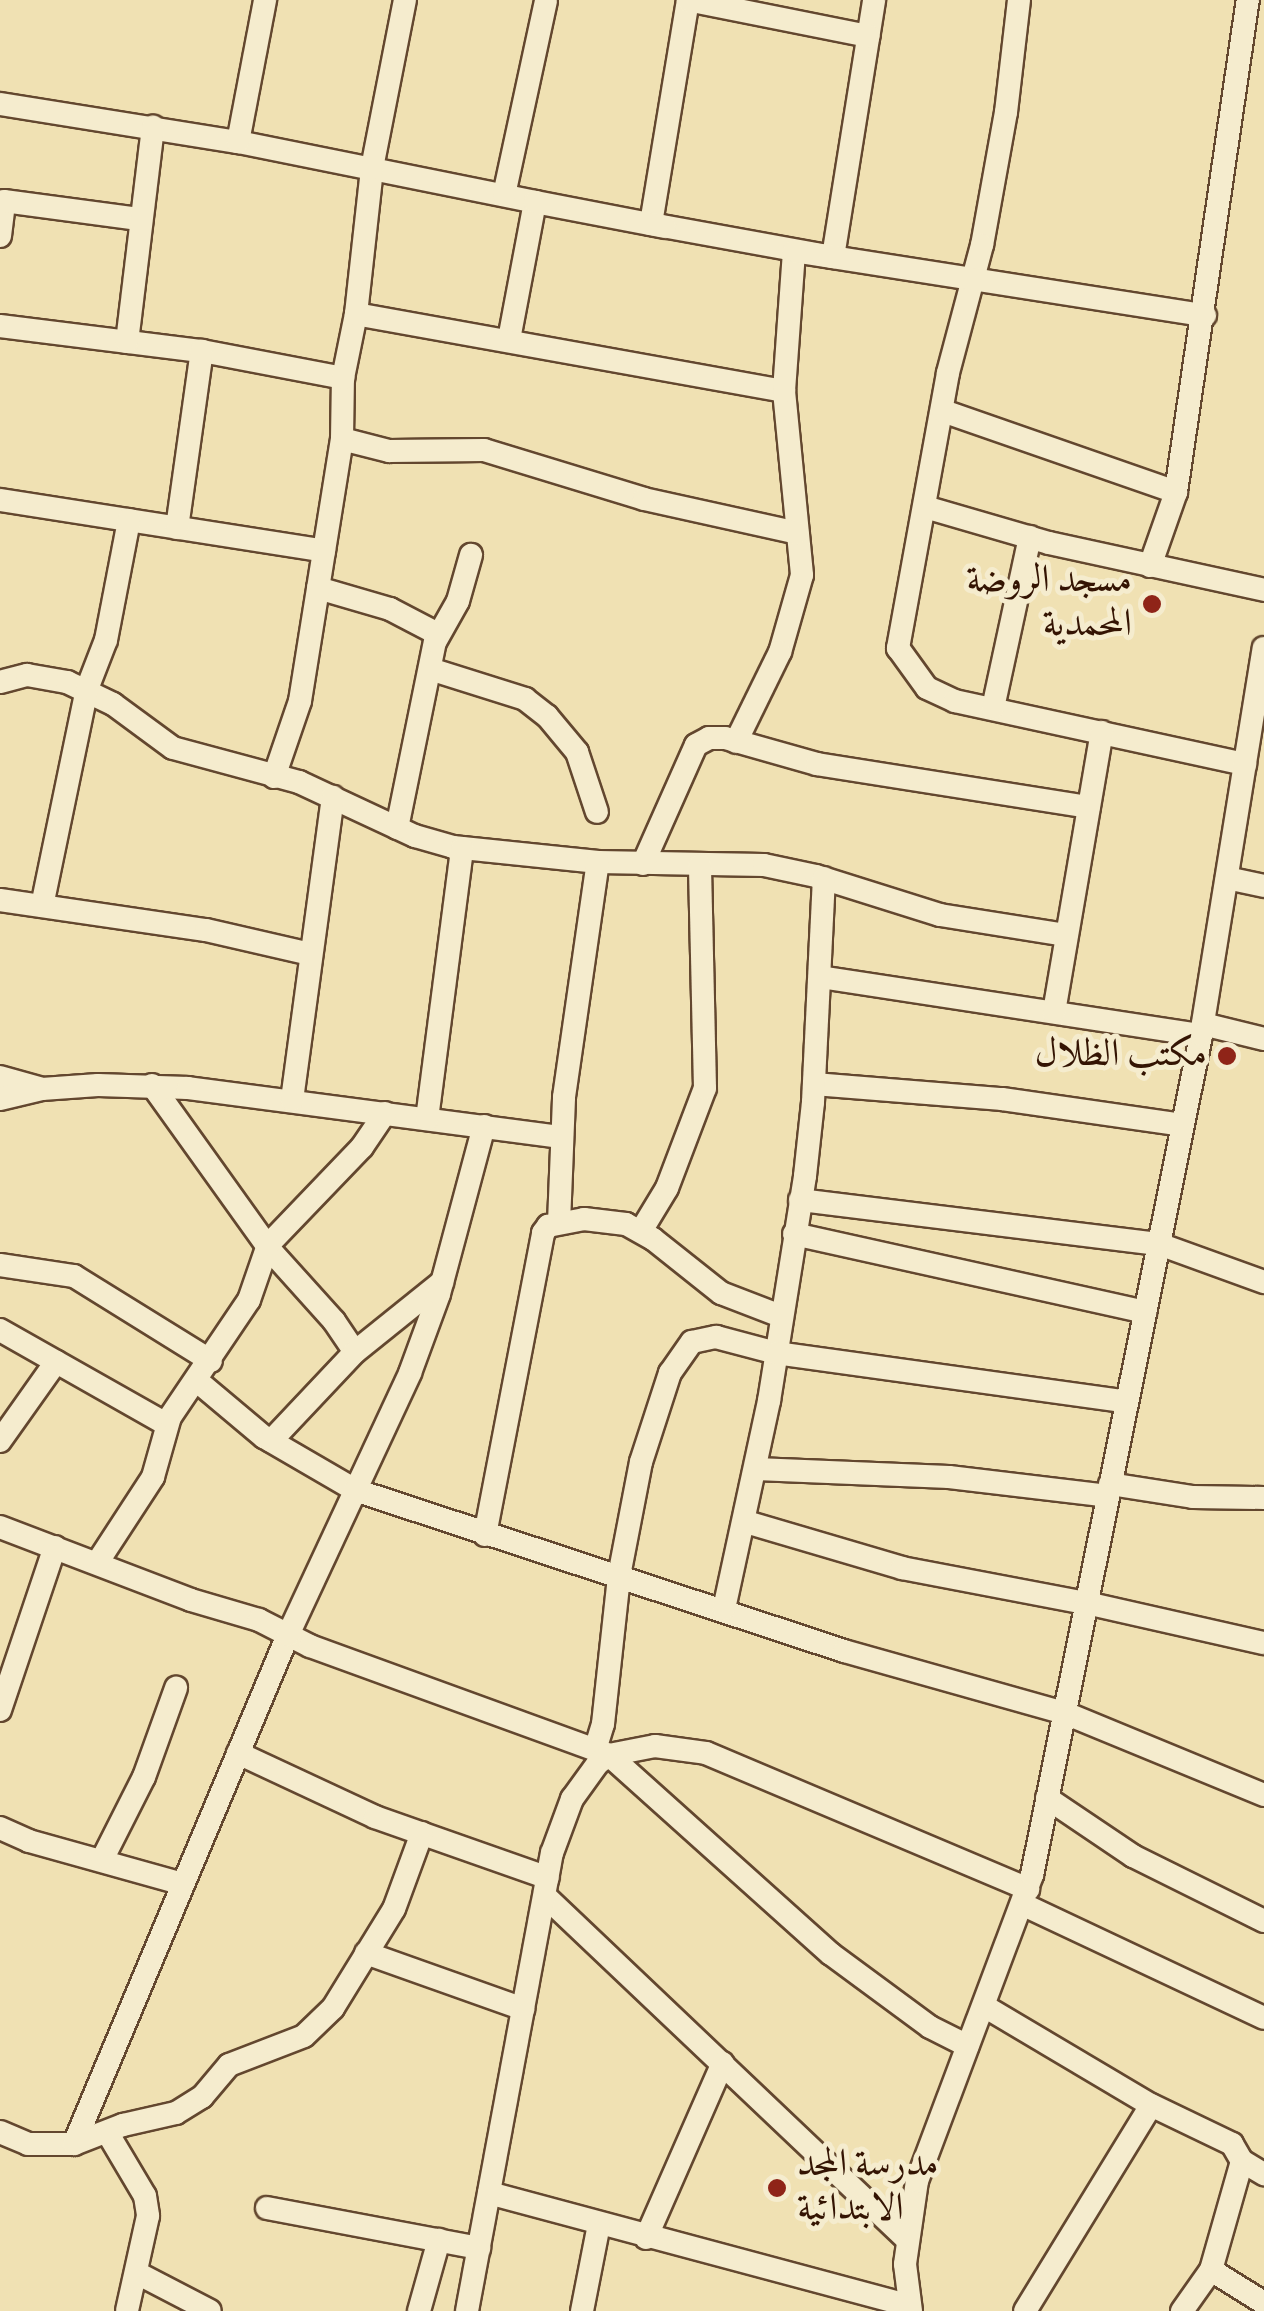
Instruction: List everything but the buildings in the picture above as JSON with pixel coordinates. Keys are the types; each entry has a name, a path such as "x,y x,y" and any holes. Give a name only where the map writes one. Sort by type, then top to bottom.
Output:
{"street":[{"path":"238,142 265,0"},
{"path":"274,777 300,701 342,439 343,378 356,314 372,168 405,0"},
{"path":"504,196 546,0"},
{"path":"651,224 688,0 868,36"},
{"path":"833,256 874,0"},
{"path":"1019,0 1006,112 906,586 898,648 919,680 938,695 1245,764"},
{"path":"1150,566 1176,492 1205,316 1248,0"},
{"path":"0,104 238,142 794,251 974,276 1205,316"},
{"path":"127,342 153,128"},
{"path":"0,236 4,201 139,219"},
{"path":"509,340 535,202"},
{"path":"651,224 833,256"},
{"path":"736,742 794,616 802,575 784,392 794,251"},
{"path":"356,314 784,392"},
{"path":"0,326 202,352 343,378"},
{"path":"177,528 202,352"},
{"path":"943,411 1176,492"},
{"path":"342,439 389,451 484,450 644,499 797,532"},
{"path":"0,500 324,551"},
{"path":"925,508 1030,537 1264,590"},
{"path":"42,906 86,689 106,640 128,520"},
{"path":"993,708 1030,537"},
{"path":"397,828 438,634 458,602 471,556"},
{"path":"318,588 390,610 438,634"},
{"path":"489,2193 911,2309 906,2238 916,2181 1026,1897 1202,1030 1264,648"},
{"path":"430,669 525,699 547,716 577,752 596,812"},
{"path":"0,682 27,674 86,689 173,748 333,796 397,828 462,848 598,862 764,864 824,878 940,915 1066,935"},
{"path":"1054,1012 1102,732"},
{"path":"643,864 696,745 709,738 817,764 1089,807"},
{"path":"292,1100 333,796"},
{"path":"427,1119 462,848"},
{"path":"559,1222 562,1137 598,862"},
{"path":"641,1231 667,1188 706,1088 700,865"},
{"path":"724,1609 756,1469 800,1200 814,1084 824,878"},
{"path":"1226,878 1264,886"},
{"path":"0,900 206,930 310,954"},
{"path":"820,976 1054,1012 1264,1038"},
{"path":"0,1077 42,1089"},
{"path":"814,1084 1002,1099 1182,1126"},
{"path":"0,1098 42,1089 152,1086 292,1100 562,1137"},
{"path":"152,1086 268,1245 354,1352"},
{"path":"97,1563 154,1477 166,1424 249,1300 268,1245 362,1147 386,1113"},
{"path":"74,2144 288,1635 410,1373 442,1282 484,1126"},
{"path":"800,1200 1159,1244 1264,1282"},
{"path":"486,1535 543,1233 559,1222 603,1218 641,1231 722,1293 782,1316"},
{"path":"794,1234 1145,1312"},
{"path":"0,1265 74,1276 203,1370 271,1442 355,1490 844,1651 1064,1713 1264,1795"},
{"path":"271,1442 354,1352 442,1282"},
{"path":"0,1330 166,1424"},
{"path":"467,2311 546,1887 572,1799 602,1752 619,1576 642,1462 670,1373 684,1348 698,1339 716,1336 776,1353 1127,1402"},
{"path":"0,1441 56,1362"},
{"path":"756,1469 949,1477 1264,1498"},
{"path":"746,1522 902,1568 1086,1603 1264,1643"},
{"path":"0,1527 191,1600 259,1620 288,1635 602,1752 831,1954 930,2027 968,2046"},
{"path":"0,1710 55,1547"},
{"path":"102,1860 144,1777 176,1688"},
{"path":"602,1752 655,1746 706,1754 1026,1897 1264,2018"},
{"path":"238,1753 375,1818 422,1833 546,1887 722,2063 906,2238"},
{"path":"1047,1798 1133,1856 1264,1921"},
{"path":"0,1828 29,1841 183,1884"},
{"path":"0,2132 28,2144 74,2144 188,2108 229,2065 304,2036 333,2008 394,1909 422,1833"},
{"path":"366,1953 523,2010"},
{"path":"984,2006 1151,2105 1232,2144 1242,2160 1264,2174"},
{"path":"646,2238 722,2063"},
{"path":"1024,2311 1151,2105"},
{"path":"107,2132 145,2196 145,2244 127,2311"},
{"path":"1182,2311 1211,2270 1242,2160"},
{"path":"267,2208 478,2248"},
{"path":"582,2311 598,2224"},
{"path":"419,2311 439,2240"},
{"path":"1211,2270 1264,2303"},
{"path":"138,2273 210,2311"}],"place":[{"name":"مسجد الروضة المحمدية","path":"1152,604"},
{"name":"مكتب الظلال","path":"1227,1056"},
{"name":"مدرسة المجد الابتدائية","path":"777,2188"}]}
